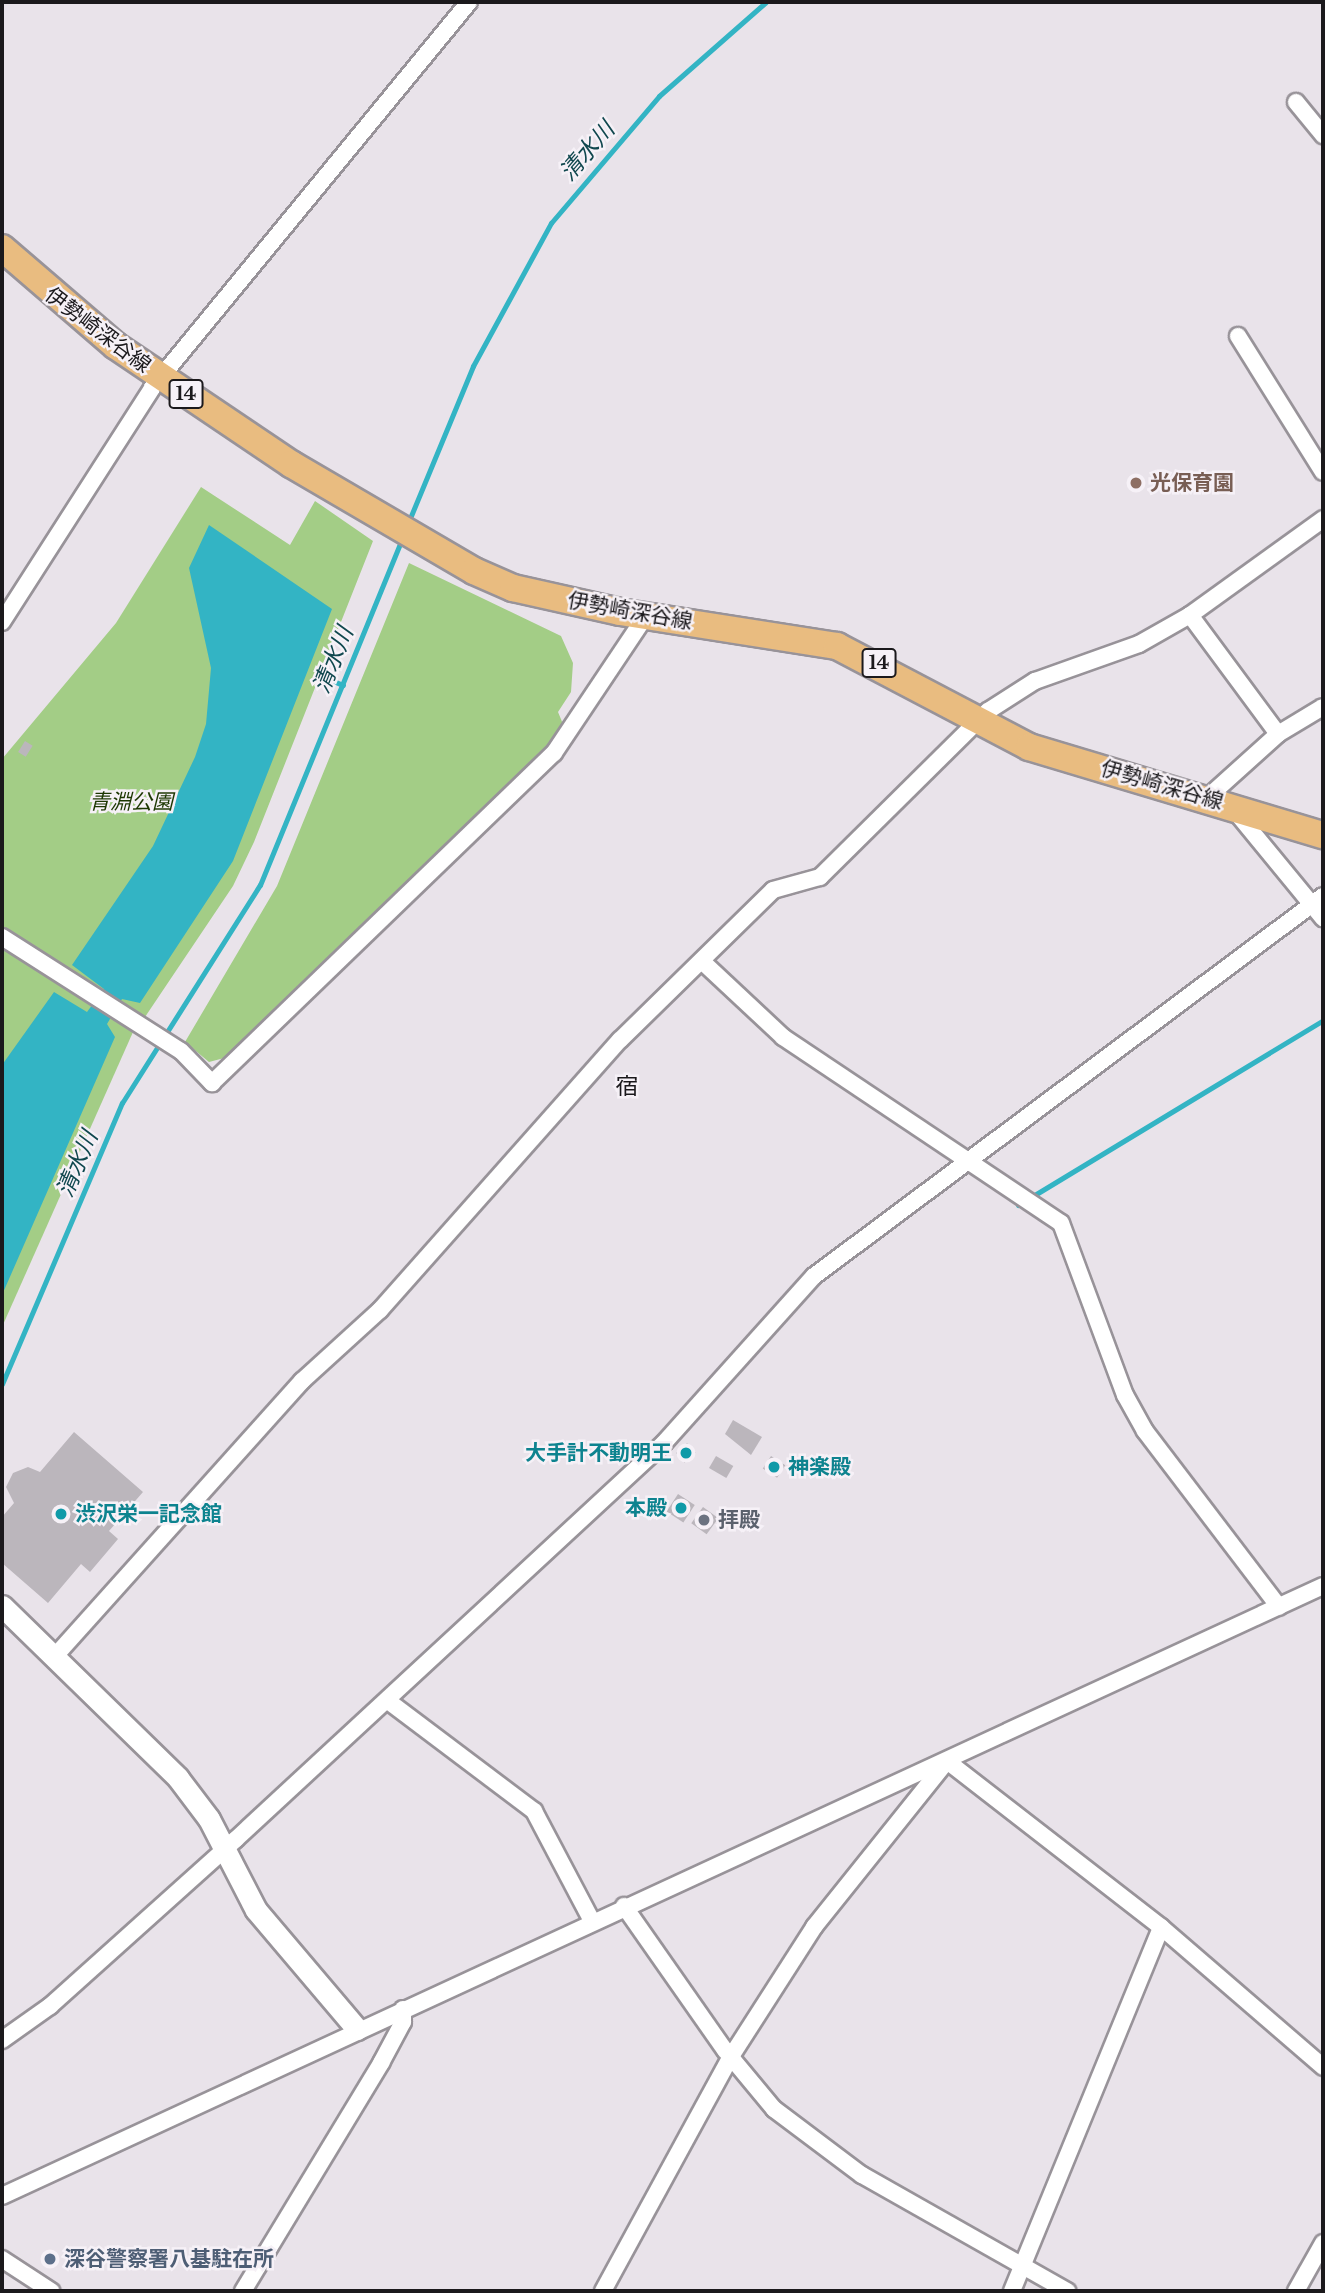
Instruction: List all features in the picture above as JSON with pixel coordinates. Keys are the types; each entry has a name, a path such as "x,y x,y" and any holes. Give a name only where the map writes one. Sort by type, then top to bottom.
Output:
{"main road":[{"name":"伊勢崎深谷線","path":"2,248 76,318 161,377 420,543 513,588 645,617 837,646 1029,747 1218,801 1323,835"}],"street":[{"path":"2,622 161,377 469,2"},
{"path":"1296,102 1323,135"},
{"path":"1238,336 1323,472"},
{"path":"57,1654 302,1381 380,1310 612,1050 704,963 774,890 820,877 976,719 1035,681 1139,644 1190,615 1323,519"},
{"path":"1190,615 1278,734"},
{"path":"2,937 123,1017 181,1051 212,1083 554,753 645,617"},
{"path":"1323,706 1278,734 1218,801 1318,900 1323,918"},
{"path":"2,2040 50,2006 223,1851 664,1443 814,1276 968,1166 1318,900"},
{"path":"704,963 783,1037 968,1166 1061,1223 1138,1419 1279,1607"},
{"path":"2,2196 357,2029 947,1761 1323,1586"},
{"path":"2,1606 57,1654 187,1788 256,1910 357,2029"},
{"path":"388,1701 534,1811 592,1921"},
{"path":"947,1761 1161,1927 1323,2067"},
{"path":"603,2291 730,2057 814,1927 947,1761"},
{"path":"624,1906 730,2057 774,2109 834,2155 1067,2291"},
{"path":"1012,2291 1161,1927"},
{"path":"243,2291 381,2063 403,2022 404,2008"},
{"path":"1296,2291 1323,2243"},
{"path":"2,2259 51,2291"}],"green space":[{"name":"青淵公園","path":"201,487 290,545 315,501 373,541 254,842 233,886 145,1017 2,928 2,759 116,623"},
{"path":"409,563 561,636 573,663 571,692 558,712 563,724 547,749 228,1057 209,1062 185,1042 277,886"},
{"path":"2,947 133,1032 2,1327"}],"water":[{"path":"209,525 332,609 233,861 140,1003 122,999 107,1024 115,1037 2,1295 2,1065 54,992 87,1012 104,989 72,965 153,846 195,757 206,724 211,668 189,568"}],"building":[{"path":"25,741 33,746 26,757 18,752"},
{"path":"733,1420 762,1437 751,1455 725,1434"},
{"path":"74,1432 143,1492 109,1531 118,1539 90,1572 81,1564 48,1603 2,1563 2,1517 14,1503 6,1487 13,1473 28,1467 40,1472"},
{"name":"大手計不動明王","path":"687,1443 696,1453 685,1463 676,1453"},
{"name":"拝殿","path":"716,1456 733,1466 726,1478 709,1468"},
{"name":"神楽殿","path":"771,1456 785,1465 777,1478 763,1469"},
{"name":"本殿","path":"678,1494 695,1505 683,1523 667,1512"},
{"name":"拝殿","path":"703,1507 718,1518 707,1534 691,1523"}],"waterway":[{"name":"清水川","path":"408,523 473,366 551,223 659,96 766,2"},
{"name":"清水川","path":"2,1384 122,1103 260,885 402,538"},
{"path":"331,680 343,685"},
{"path":"1018,1205 1323,1020"}],"place":[{"name":"光保育園","path":"1136,483"},
{"name":"大手計不動明王","path":"686,1453"},
{"name":"神楽殿","path":"774,1467"},
{"name":"本殿","path":"681,1508"},
{"name":"渋沢栄一記念館","path":"61,1514"},
{"name":"拝殿","path":"704,1520"},
{"name":"深谷警察署八基駐在所","path":"50,2259"}],"district":[{"name":"宿","path":"627,1086"}]}
